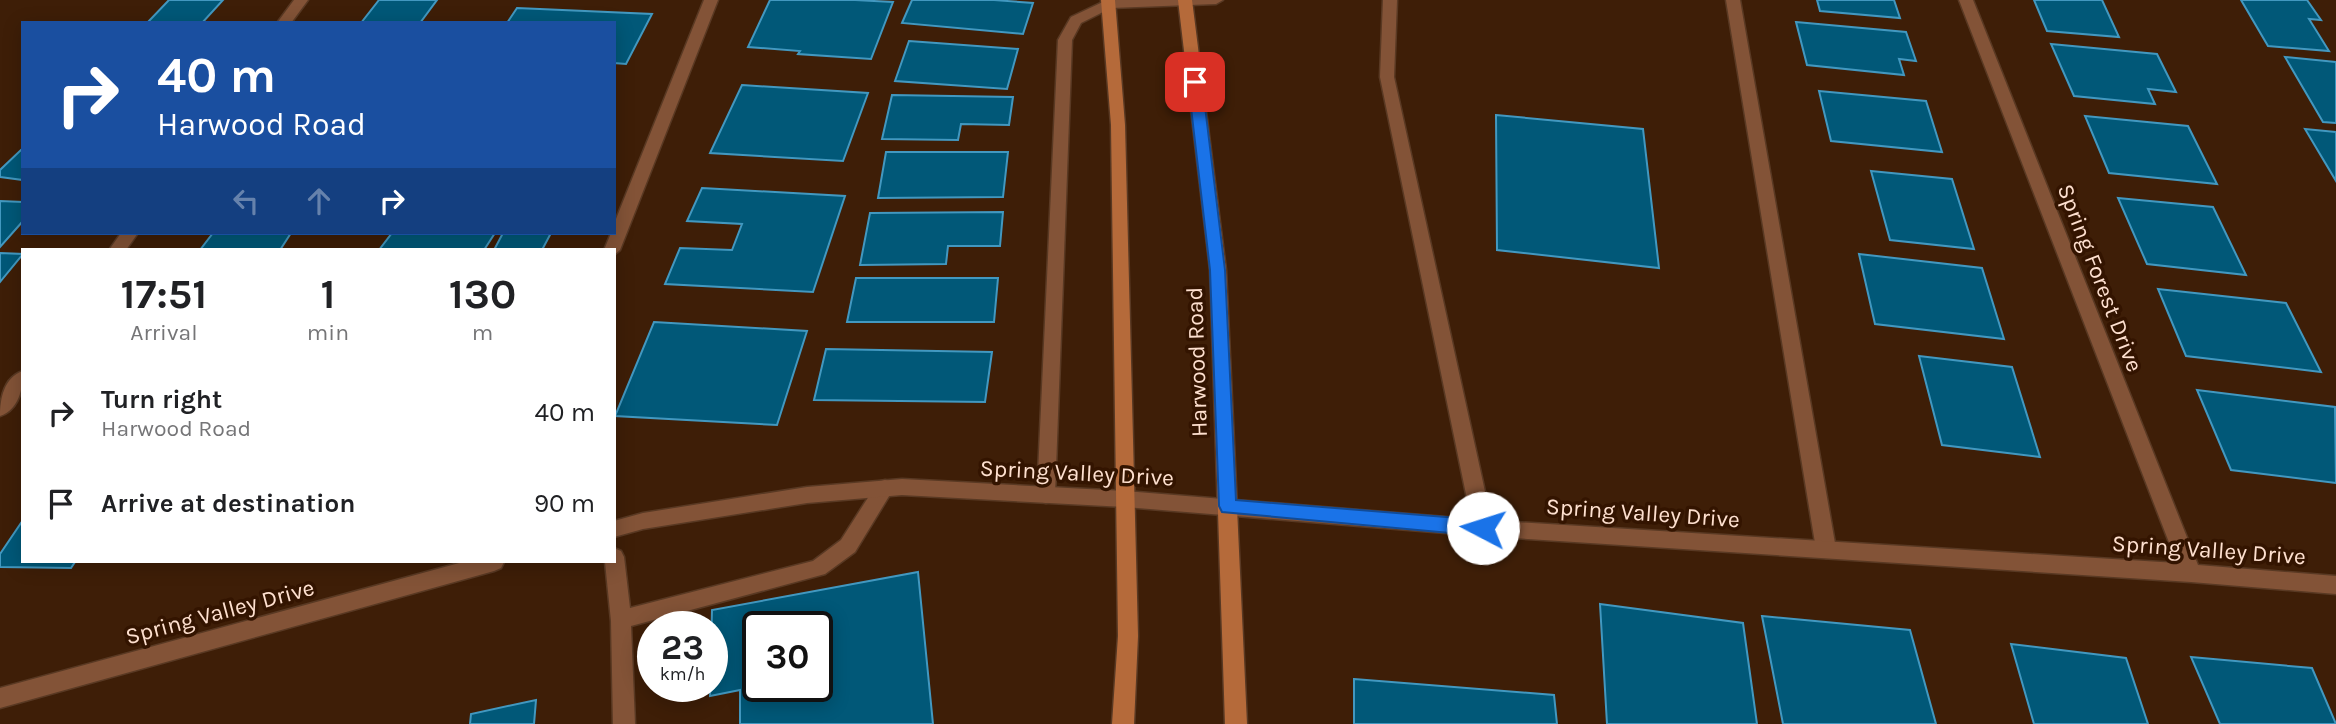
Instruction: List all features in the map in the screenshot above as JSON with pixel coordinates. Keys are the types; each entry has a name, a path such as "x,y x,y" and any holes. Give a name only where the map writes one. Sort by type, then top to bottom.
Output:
{"main road":[{"name":"Harwood Road","path":"1185,1 1218,270 1237,724"},
{"path":"1108,2 1118,125 1128,636 1123,724"}],"street":[{"path":"286,21 301,0"},
{"path":"613,248 711,0"},
{"path":"1046,495 1065,40 1076,20 1108,2 1216,0"},
{"path":"1390,0 1387,78 1483,528"},
{"path":"1733,0 1826,550"},
{"name":"Spring Forest Drive","path":"1966,0 2191,573"},
{"path":"0,409 21,381"},
{"path":"621,621 653,610 818,568 848,546 885,488"},
{"name":"Spring Valley Drive","path":"616,528 643,521 807,495 885,488 1125,499 1483,528 2336,584"},
{"name":"Spring Valley Drive","path":"0,698 490,563"},
{"path":"615,563 621,621 624,724"}],"building":[{"path":"169,0 223,0 204,21 149,21"},
{"path":"379,0 437,0 421,21 363,21"},
{"path":"770,0 893,2 871,59 798,54 800,51 748,47"},
{"path":"912,0 1033,3 1023,34 902,23"},
{"path":"1817,0 1894,0 1900,18 1820,11"},
{"path":"2034,0 2102,0 2119,37 2047,31"},
{"path":"2241,0 2307,0 2321,20 2309,19 2329,51 2268,46"},
{"path":"517,8 652,14 626,64 616,63 616,21 508,21"},
{"path":"1796,22 1906,32 1916,61 1899,59 1904,75 1807,65"},
{"path":"909,41 1018,49 1007,89 895,81"},
{"path":"2051,44 2157,54 2176,92 2148,89 2155,104 2074,96"},
{"path":"2285,57 2336,62 2336,123 2323,122"},
{"path":"742,85 868,93 843,161 710,153"},
{"path":"1819,91 1926,101 1942,152 1831,141"},
{"path":"892,95 1013,97 1009,125 961,124 958,140 882,139"},
{"path":"1496,115 1643,129 1659,268 1497,250"},
{"path":"2085,116 2188,126 2217,184 2109,173"},
{"path":"2305,129 2336,132 2336,181"},
{"path":"21,150 21,180 0,177 0,170"},
{"path":"886,152 1008,152 1003,197 878,198"},
{"path":"1871,171 1952,179 1974,249 1890,240"},
{"path":"702,188 845,196 813,292 665,284 680,248 732,250 742,224 687,221"},
{"path":"2118,198 2213,207 2246,275 2147,264"},
{"path":"0,201 21,202 21,223 0,247"},
{"path":"1003,212 1000,246 948,246 946,264 860,265 870,213"},
{"path":"211,235 290,235 281,248 202,248"},
{"path":"390,235 494,235 485,248 381,248"},
{"path":"502,235 550,235 543,248 495,248"},
{"path":"0,253 21,254 21,256 0,282"},
{"path":"1859,254 1982,268 2004,339 1875,324"},
{"path":"856,278 998,278 994,322 847,322"},
{"path":"2158,289 2286,303 2321,372 2186,356"},
{"path":"654,322 807,331 777,425 616,416"},
{"path":"826,349 992,352 985,402 814,400"},
{"path":"1919,356 2012,367 2040,457 1942,445"},
{"path":"2197,390 2335,407 2336,483 2231,470"},
{"path":"21,523 21,563 74,563 71,568 0,567 0,554"},
{"path":"918,572 933,724 740,724 740,690 728,692 728,611 712,611"},
{"path":"1600,604 1743,623 1757,724 1607,724"},
{"path":"1762,616 1910,630 1936,724 1783,724"},
{"path":"2011,644 2126,658 2148,724 2034,724"},
{"path":"2191,657 2312,668 2336,724 2220,724"},
{"path":"1354,679 1554,695 1557,724 1354,724"},
{"path":"536,700 534,724 470,724 471,714"}],"route":[{"path":"1195,82 1218,270 1228,506 1483,528"}]}
